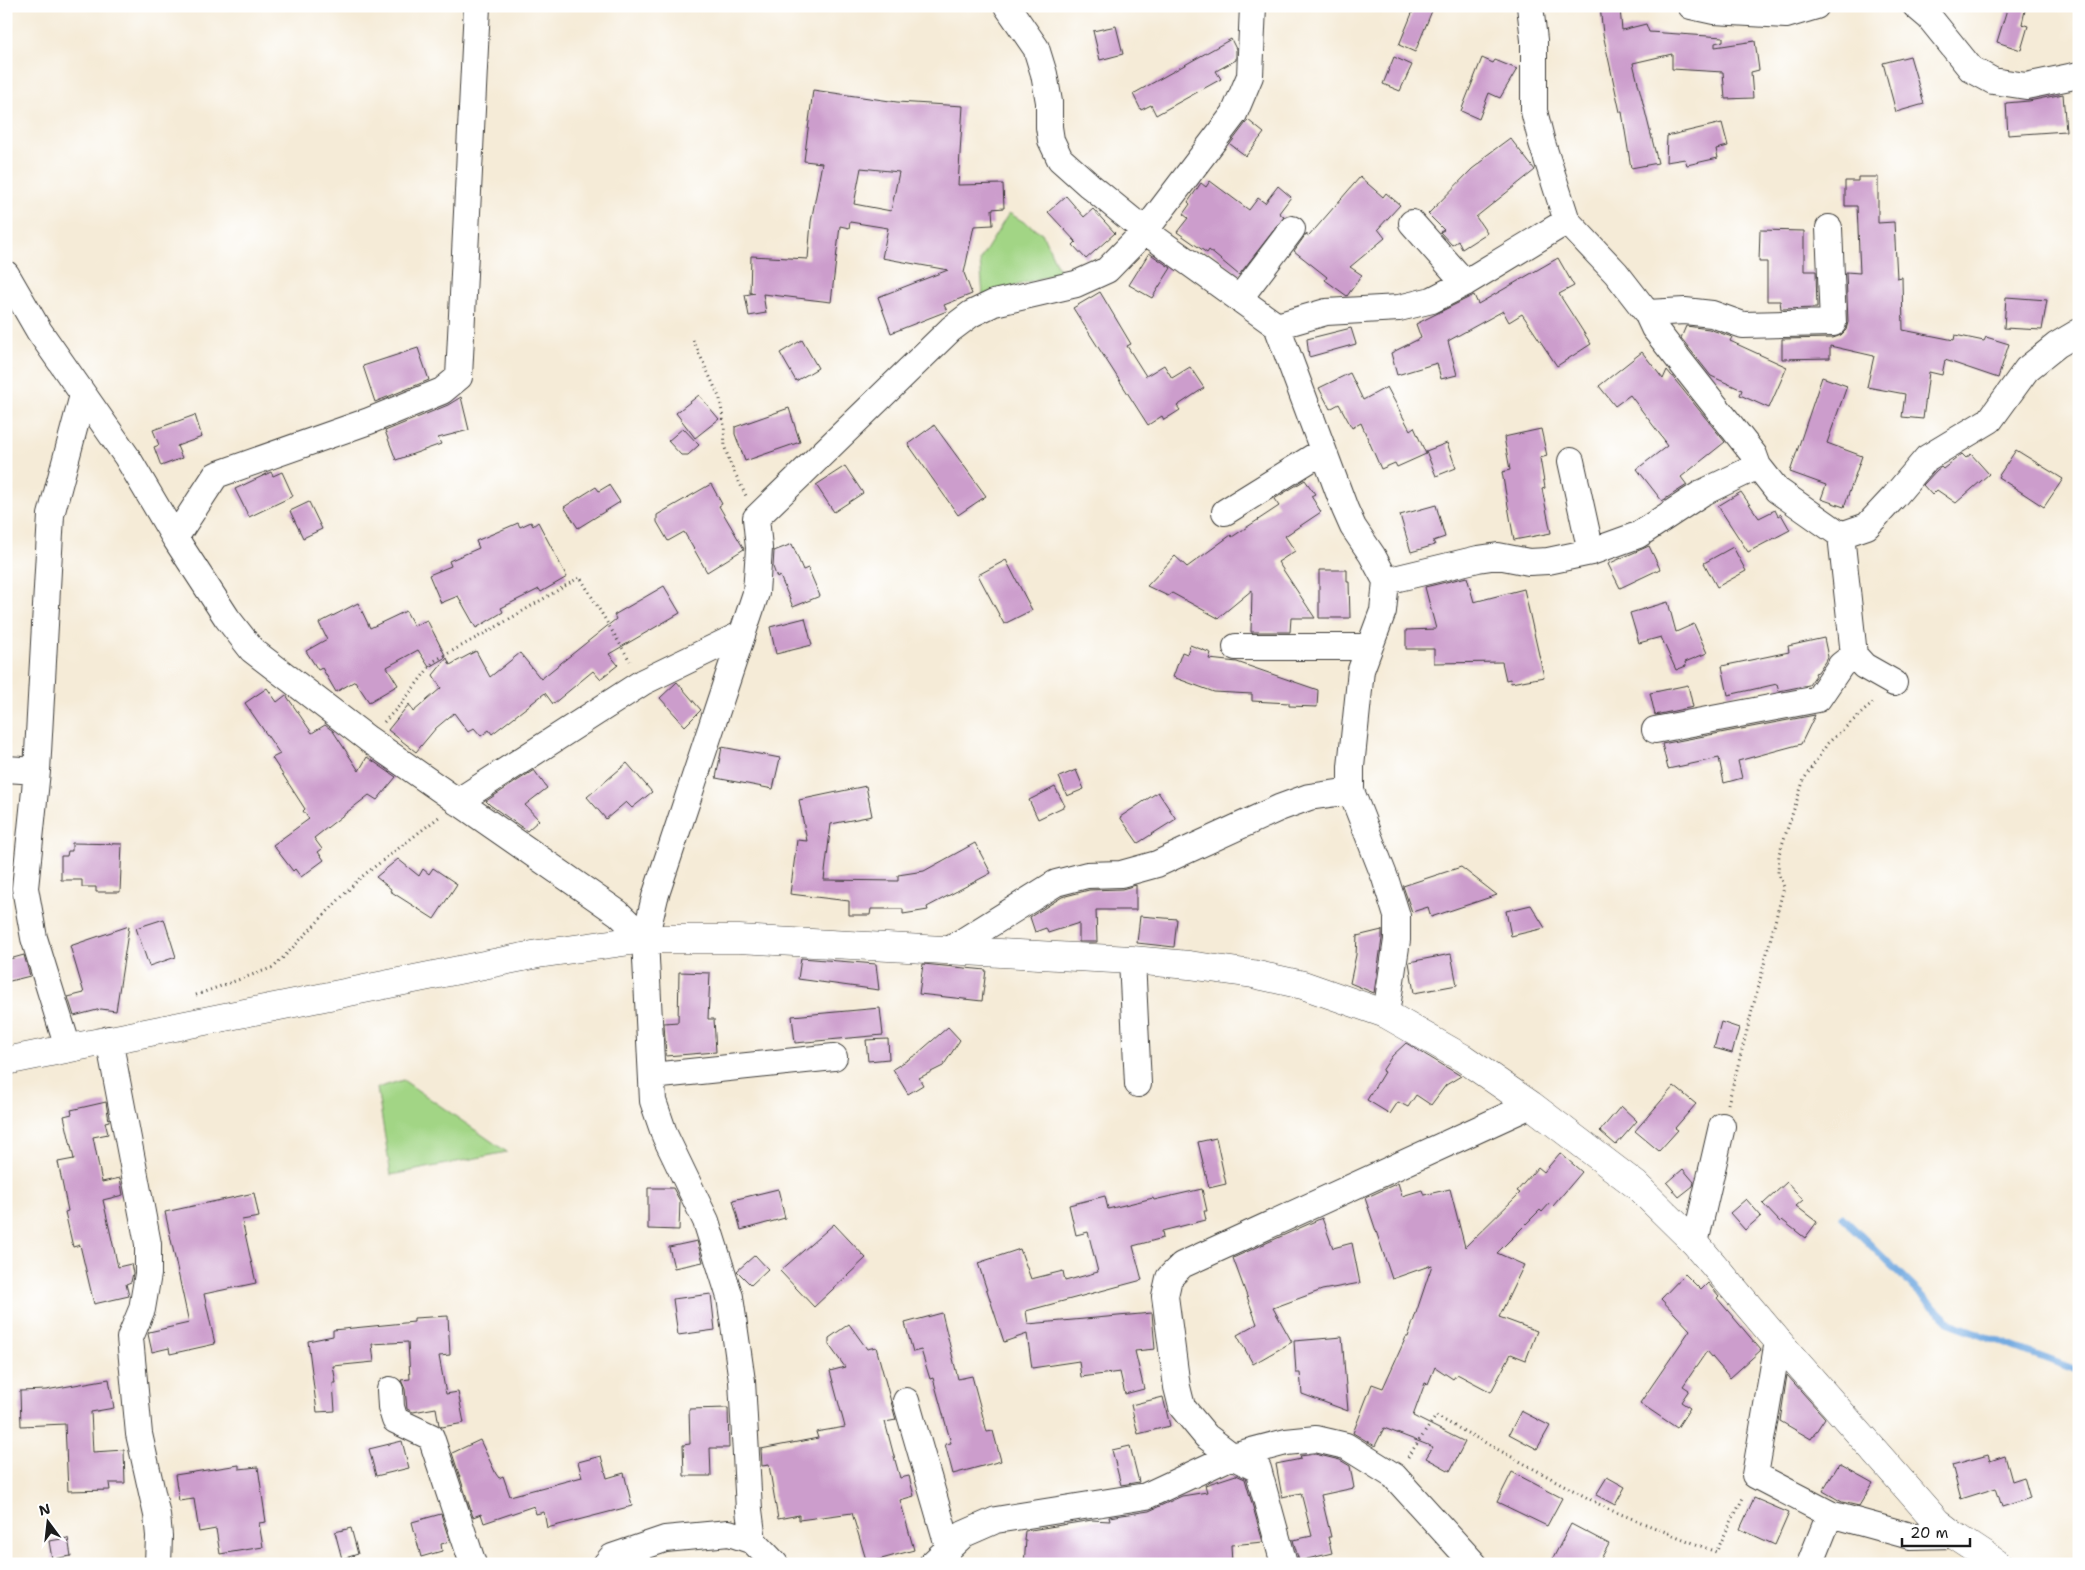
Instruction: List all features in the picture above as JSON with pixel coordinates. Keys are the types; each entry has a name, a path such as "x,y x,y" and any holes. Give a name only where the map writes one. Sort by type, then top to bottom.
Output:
{"street":[{"path":"175,538 216,475 369,421 442,391 459,377 477,6"},
{"path":"1007,6 1036,48 1044,74 1049,102 1051,140 1060,159 1089,186 1145,231 1277,326 1353,527 1372,555 1386,581 1383,611 1360,670 1351,791 1385,878 1396,916 1397,940 1386,1014"},
{"path":"753,1542 749,1510 742,1381 730,1297 706,1221 664,1136 653,1101 645,939 655,897 756,593 759,548 756,518 951,329 971,314 994,303 1076,284 1107,270 1145,231 1234,114 1250,76 1253,6"},
{"path":"1530,6 1534,40 1534,111 1542,144 1567,221 1616,273 1647,313 1654,328 1754,455 1758,466 1777,490 1841,535 1854,655 1864,666 1894,683"},
{"path":"1691,6 1766,15 1786,15 1816,6"},
{"path":"1916,6 1930,17 1971,69 1993,81 2026,86 2079,75"},
{"path":"1277,326 1326,312 1399,308 1432,300 1465,284 1567,221"},
{"path":"1412,223 1465,284"},
{"path":"1647,313 1685,311 1712,314 1743,325 1832,323 1829,228"},
{"path":"1238,299 1292,229"},
{"path":"6,274 39,332 127,457 175,538 227,618 252,650 368,739 618,913 645,939"},
{"path":"1841,535 1867,526 1927,458 1990,420 2028,369 2057,345 2079,332"},
{"path":"68,1048 34,938 25,888 37,771 52,515 83,395"},
{"path":"1225,512 1323,451"},
{"path":"1571,461 1591,552"},
{"path":"1386,581 1498,556 1529,562 1548,561 1591,552 1638,535 1702,493 1758,466"},
{"path":"456,802 642,682 742,634"},
{"path":"1236,647 1369,647"},
{"path":"1655,730 1818,699 1841,665 1854,655"},
{"path":"6,769 37,771"},
{"path":"948,950 1056,883 1087,875 1121,874 1157,864 1279,808 1309,797 1351,791"},
{"path":"6,1061 538,954 645,939 739,939 1132,960 1190,965 1253,974 1303,985 1386,1014 1463,1058 1531,1105 1636,1185 1696,1243 1778,1341 1937,1522 1954,1536 1998,1564"},
{"path":"1132,960 1138,1084"},
{"path":"109,1040 148,1244 148,1274 142,1310 130,1338 139,1434 157,1515 159,1536 158,1564"},
{"path":"652,1076 834,1057"},
{"path":"1284,1564 1258,1468 1232,1456 1206,1436 1182,1407 1177,1387 1165,1296 1169,1278 1182,1265 1531,1105"},
{"path":"1696,1243 1722,1126"},
{"path":"1778,1341 1755,1475 1830,1514 1910,1536 1954,1536"},
{"path":"390,1390 390,1407 395,1420 431,1437 473,1564"},
{"path":"912,1397 948,1549 1005,1518 1146,1496 1232,1456 1286,1442 1316,1439 1346,1446 1394,1476 1474,1564"},
{"path":"1810,1564 1830,1514"},
{"path":"606,1564 612,1557 665,1539 729,1533 753,1542 775,1564"}],"path":[{"path":"693,340 720,399 726,448 730,463 756,518"},
{"path":"368,739 402,703 434,661 496,627 580,576 642,682"},
{"path":"1722,1126 1784,887 1778,872 1779,854 1804,779 1828,743 1894,683"},
{"path":"187,999 274,967 360,878 456,802"},
{"path":"1394,1476 1436,1416 1608,1509 1716,1552 1755,1475"}],"green space":[{"path":"1009,213 1042,233 1060,272 983,296 980,260"},
{"path":"403,1080 507,1152 391,1175 377,1088"}],"building":[{"path":"1415,6 1434,6 1415,52 1399,45"},
{"path":"1600,6 1620,9 1622,30 1646,24 1649,32 1723,37 1723,41 1715,43 1715,47 1755,41 1759,70 1751,72 1753,98 1725,99 1723,72 1672,69 1672,54 1633,63 1658,163 1631,168 1622,112 1620,112 1603,34"},
{"path":"2008,6 2026,6 2022,24 2028,26 2021,50 1997,42"},
{"path":"1116,26 1123,54 1100,60 1093,31"},
{"path":"1231,39 1236,49 1236,60 1216,71 1221,79 1156,115 1151,105 1141,110 1133,94"},
{"path":"1910,56 1924,104 1896,112 1883,63"},
{"path":"1394,57 1412,65 1400,91 1383,84"},
{"path":"1482,58 1493,63 1495,60 1517,69 1500,98 1489,93 1479,119 1461,111"},
{"path":"813,90 897,102 963,106 958,185 1003,184 1004,208 992,209 993,225 974,226 964,273 972,294 944,305 947,311 891,333 878,297 948,270 882,258 888,228 850,222 849,228 840,226 831,302 763,294 766,313 749,316 745,295 755,293 750,293 751,256 808,259 811,222 822,163 804,161","holes":["861,168 899,172 891,211 854,204"]},
{"path":"2063,94 2066,131 2008,135 2006,103 2029,101"},
{"path":"1248,120 1264,133 1246,156 1230,144"},
{"path":"1722,123 1728,146 1716,149 1718,158 1687,165 1685,159 1666,162 1667,136"},
{"path":"1510,138 1535,170 1476,217 1487,233 1462,249 1458,241 1452,245 1440,232 1444,230 1428,214 1472,169 1484,160 1483,158"},
{"path":"1360,177 1383,197 1386,193 1400,205 1378,229 1385,238 1350,267 1362,275 1347,296 1325,280 1327,277 1294,251 1306,234 1309,236"},
{"path":"1858,177 1878,177 1878,223 1894,222 1897,278 1902,277 1903,330 1954,340 1955,335 1984,341 1986,337 2009,344 1998,378 1945,360 1942,375 1929,372 1923,419 1902,417 1905,394 1867,387 1874,356 1830,346 1830,358 1782,359 1782,339 1833,338 1841,335 1846,330 1848,322 1846,272 1860,273 1857,206 1845,206 1845,181 1858,181"},
{"path":"1210,181 1249,210 1258,198 1265,203 1278,186 1291,197 1279,213 1284,217 1239,275 1209,250 1207,253 1177,232 1188,218 1183,214 1190,204 1188,202 1201,183 1206,187"},
{"path":"1066,196 1084,217 1093,209 1115,233 1086,259 1073,245 1076,242 1048,212"},
{"path":"1760,230 1804,231 1804,271 1816,271 1817,308 1781,309 1780,301 1767,301 1767,262 1759,262"},
{"path":"1149,253 1171,268 1152,298 1129,285"},
{"path":"1558,258 1574,286 1559,294 1591,344 1557,366 1522,314 1509,322 1503,311 1448,341 1457,375 1441,379 1437,363 1397,375 1391,353 1421,338 1416,324 1474,295 1478,304"},
{"path":"1100,292 1131,344 1127,346 1146,376 1164,365 1172,378 1190,367 1204,388 1177,406 1180,410 1164,420 1162,416 1148,425 1073,308"},
{"path":"2006,297 2047,300 2042,330 2004,328"},
{"path":"1686,326 1709,329 1732,337 1730,341 1787,367 1769,408 1740,395 1742,390 1711,376 1681,338"},
{"path":"1351,328 1356,344 1309,357 1307,339"},
{"path":"802,340 818,368 796,381 780,353"},
{"path":"418,348 429,380 375,402 363,366"},
{"path":"1642,352 1663,379 1667,370 1725,442 1681,477 1687,485 1662,501 1637,469 1667,446 1665,441 1630,395 1615,406 1599,386"},
{"path":"1350,373 1363,400 1387,387 1410,430 1414,427 1426,454 1397,467 1395,463 1381,469 1361,423 1352,428 1339,404 1330,409 1319,388"},
{"path":"1822,377 1847,386 1827,443 1862,456 1844,507 1821,499 1826,485 1790,472"},
{"path":"699,395 719,419 695,438 676,413"},
{"path":"461,397 469,430 438,438 441,444 396,460 385,431 448,405"},
{"path":"789,408 800,442 745,461 735,434 735,427"},
{"path":"195,415 202,437 177,446 182,458 161,466 154,447 159,445 153,430"},
{"path":"934,425 986,496 958,515 908,444"},
{"path":"683,428 699,445 688,455 681,455 668,441"},
{"path":"1541,429 1547,456 1540,458 1545,488 1542,489 1551,533 1514,540 1502,472 1510,470 1504,437"},
{"path":"1447,443 1456,468 1436,476 1426,451"},
{"path":"2016,450 2063,479 2044,507 1998,477"},
{"path":"1962,454 1966,458 1971,454 1989,474 1956,503 1937,490 1932,495 1923,485 1937,470 1941,467 1943,469"},
{"path":"845,466 863,493 834,512 816,485"},
{"path":"271,472 273,476 282,472 293,496 249,517 235,489"},
{"path":"1305,480 1315,494 1311,496 1321,512 1285,536 1295,551 1278,562 1315,618 1291,618 1290,632 1251,632 1252,590 1218,618 1172,593 1168,596 1147,586 1175,556 1187,567 1231,535 1232,537 1279,506 1274,499"},
{"path":"711,484 722,504 719,506 744,549 707,572 684,532 668,541 657,522 657,515"},
{"path":"609,485 620,502 578,528 564,507 596,487 599,491"},
{"path":"1741,492 1759,518 1775,510 1778,516 1781,514 1790,530 1748,552 1718,506"},
{"path":"309,502 322,529 303,538 290,511"},
{"path":"1436,505 1445,537 1433,541 1435,545 1411,552 1400,515"},
{"path":"531,522 533,526 538,522 567,577 541,592 539,589 501,608 503,612 476,628 458,596 441,603 429,575 451,566 449,561 479,548 476,541 518,523 520,527"},
{"path":"792,544 803,570 808,568 820,596 793,607 780,576 777,578 773,567 774,551"},
{"path":"1649,546 1660,569 1620,588 1608,564"},
{"path":"1733,547 1746,571 1717,587 1704,563"},
{"path":"1006,560 1032,610 1004,624 978,575"},
{"path":"1319,570 1347,570 1350,618 1319,618"},
{"path":"1467,577 1474,602 1524,589 1544,677 1511,683 1510,679 1506,680 1502,662 1434,663 1434,649 1406,649 1406,630 1436,629 1425,587"},
{"path":"664,586 680,613 609,654 618,665 600,679 593,671 553,704 545,693 492,734 489,730 481,736 474,728 468,732 454,713 436,728 416,752 388,730 409,704 413,712 441,688 433,675 447,658 450,665 476,651 490,677 520,653 541,679 616,619 614,615"},
{"path":"1668,602 1676,632 1694,624 1707,653 1685,662 1686,666 1676,670 1661,637 1639,643 1630,613"},
{"path":"358,603 370,628 406,611 414,626 427,620 446,657 429,667 418,650 387,667 398,685 369,702 355,681 336,692 322,668 318,670 306,651 327,639 319,623"},
{"path":"805,618 812,645 776,654 770,627"},
{"path":"1824,638 1828,657 1818,672 1815,673 1816,675 1809,685 1779,691 1777,684 1728,695 1722,666 1789,652 1788,646"},
{"path":"1190,645 1211,653 1209,659 1237,662 1318,690 1317,707 1289,706 1289,703 1252,701 1252,694 1214,692 1173,677 1182,652 1187,654"},
{"path":"677,682 701,710 685,726 660,698"},
{"path":"1688,685 1693,707 1655,715 1650,693"},
{"path":"267,688 277,702 286,695 312,733 325,725 333,731 359,771 367,757 396,777 377,800 369,795 314,838 322,849 318,852 324,860 301,877 295,869 293,871 273,845 309,819 303,811 305,809 272,758 280,754 245,703"},
{"path":"1815,715 1801,744 1738,761 1742,778 1724,783 1719,758 1668,769 1662,744"},
{"path":"722,747 780,758 773,789 716,778"},
{"path":"627,763 652,792 632,808 626,802 606,819 587,797"},
{"path":"534,770 547,788 525,805 539,820 527,831 486,801"},
{"path":"1076,770 1084,789 1067,796 1059,777"},
{"path":"866,786 872,816 831,824 824,880 898,881 898,875 924,871 975,843 991,873 927,907 928,910 903,914 903,909 871,909 870,915 849,915 849,901 790,894 797,840 807,841 799,800"},
{"path":"1055,787 1065,806 1038,819 1029,800"},
{"path":"1158,792 1176,819 1138,843 1120,817"},
{"path":"72,843 122,844 120,892 96,892 96,887 82,887 82,880 61,880 61,856 67,856 68,851 72,851"},
{"path":"398,859 419,876 423,869 429,874 433,868 457,884 434,919 390,891 391,889 376,877"},
{"path":"1461,867 1497,895 1431,917 1428,907 1412,912 1403,886"},
{"path":"1136,885 1136,910 1096,910 1097,942 1079,942 1079,923 1048,933 1046,928 1035,932 1030,917 1062,897 1089,890 1122,889"},
{"path":"1531,905 1545,928 1511,936 1506,911"},
{"path":"1140,916 1177,919 1174,947 1137,943"},
{"path":"164,919 176,957 149,966 136,928"},
{"path":"129,926 116,1011 101,1009 74,1016 68,997 84,993 70,946"},
{"path":"1382,930 1374,993 1350,983 1356,955 1357,936"},
{"path":"1451,954 1457,985 1414,993 1409,962"},
{"path":"24,955 30,976 6,982 6,960"},
{"path":"801,958 876,964 879,990 798,979"},
{"path":"923,964 986,970 982,1001 919,994"},
{"path":"679,972 710,973 708,1019 714,1019 716,1052 666,1056 664,1023 678,1022"},
{"path":"880,1008 883,1035 795,1043 792,1016"},
{"path":"1721,1022 1739,1028 1732,1053 1714,1048"},
{"path":"948,1027 960,1040 943,1066 919,1078 923,1085 908,1094 893,1069 917,1054"},
{"path":"888,1039 889,1059 868,1061 866,1040"},
{"path":"1406,1043 1461,1076 1446,1085 1431,1105 1416,1095 1408,1107 1398,1102 1390,1114 1367,1100 1392,1056"},
{"path":"1674,1086 1696,1104 1675,1128 1678,1130 1659,1151 1635,1131"},
{"path":"106,1102 109,1121 105,1122 108,1134 93,1137 102,1182 120,1178 123,1195 103,1200 118,1267 131,1264 133,1273 131,1282 126,1284 129,1296 94,1304 80,1245 73,1247 65,1212 68,1211 58,1162 74,1159 64,1116 72,1114 71,1110"},
{"path":"1621,1106 1637,1121 1616,1145 1600,1131"},
{"path":"1216,1138 1226,1184 1209,1188 1198,1142"},
{"path":"1560,1153 1582,1172 1553,1206 1550,1203 1542,1212 1540,1210 1497,1253 1524,1265 1499,1317 1537,1331 1526,1360 1511,1354 1491,1392 1457,1374 1453,1379 1435,1367 1428,1384 1425,1383 1413,1416 1465,1442 1450,1471 1426,1458 1433,1447 1384,1428 1375,1446 1353,1433 1372,1384 1383,1388 1406,1337 1408,1337 1432,1265 1392,1279 1365,1198 1398,1183 1402,1196 1422,1190 1424,1195 1450,1189 1465,1247 1520,1193 1517,1191 1538,1167 1544,1172"},
{"path":"1683,1169 1694,1182 1693,1186 1679,1197 1667,1183"},
{"path":"1787,1182 1803,1200 1796,1206 1817,1222 1805,1238 1782,1220 1780,1222 1763,1204"},
{"path":"648,1188 673,1188 680,1201 679,1230 648,1229"},
{"path":"778,1189 785,1218 741,1230 733,1200"},
{"path":"1202,1189 1207,1211 1204,1211 1206,1220 1162,1231 1163,1238 1133,1246 1142,1280 1026,1311 1028,1324 1152,1313 1155,1349 1135,1351 1144,1389 1125,1394 1120,1372 1081,1377 1079,1361 1032,1368 1027,1334 1004,1342 978,1263 1020,1249 1031,1279 1063,1271 1065,1281 1098,1272 1088,1232 1076,1235 1069,1205 1105,1196 1108,1209"},
{"path":"254,1193 259,1217 242,1220 256,1283 204,1294 215,1344 170,1354 169,1348 152,1352 149,1332 189,1323 165,1212"},
{"path":"1746,1199 1761,1216 1745,1230 1730,1213"},
{"path":"1322,1218 1333,1248 1352,1243 1360,1283 1322,1290 1273,1308 1292,1342 1253,1364 1237,1335 1257,1324 1233,1258"},
{"path":"834,1224 866,1258 814,1307 780,1271"},
{"path":"697,1241 703,1262 674,1268 669,1247"},
{"path":"755,1255 768,1269 751,1285 737,1271"},
{"path":"1685,1274 1701,1290 1708,1283 1719,1296 1717,1298 1761,1350 1730,1378 1707,1351 1683,1386 1689,1390 1681,1402 1690,1408 1677,1428 1640,1403 1690,1330 1661,1299"},
{"path":"711,1294 715,1330 678,1335 673,1299"},
{"path":"942,1313 958,1379 972,1376 987,1432 993,1431 1001,1461 953,1474 945,1444 951,1443 933,1378 930,1379 921,1350 913,1352 905,1323"},
{"path":"448,1316 450,1355 439,1356 446,1394 458,1392 464,1423 442,1427 439,1425 436,1408 413,1412 407,1409 405,1389 401,1380 410,1379 408,1342 372,1344 374,1362 333,1366 336,1383 333,1383 335,1411 317,1412 308,1341 333,1336 333,1330 414,1322 414,1318"},
{"path":"849,1324 867,1349 876,1347 896,1420 885,1422 900,1478 909,1476 914,1496 900,1500 914,1550 867,1563 852,1513 799,1520 799,1515 778,1519 769,1465 762,1466 761,1449 818,1438 816,1432 845,1427 830,1371 845,1367 829,1345 829,1338"},
{"path":"1342,1337 1348,1411 1302,1394 1300,1373 1296,1373 1294,1341"},
{"path":"1787,1375 1825,1418 1811,1439 1780,1421"},
{"path":"109,1379 114,1408 91,1412 93,1452 124,1450 125,1483 109,1483 110,1490 68,1491 65,1424 21,1426 20,1391 46,1390"},
{"path":"1163,1397 1170,1426 1138,1434 1131,1405"},
{"path":"728,1408 729,1448 710,1448 711,1476 684,1476 683,1445 690,1444 689,1409"},
{"path":"1521,1411 1550,1426 1537,1449 1509,1434"},
{"path":"480,1440 496,1474 499,1478 503,1476 510,1496 582,1477 578,1462 601,1456 607,1478 624,1473 632,1506 547,1528 544,1512 536,1514 534,1506 484,1523 481,1514 473,1517 452,1453"},
{"path":"402,1441 409,1468 376,1476 369,1449"},
{"path":"1130,1446 1139,1482 1121,1485 1112,1450"},
{"path":"1315,1454 1340,1460 1350,1466 1354,1488 1321,1495 1331,1537 1328,1537 1332,1553 1299,1561 1293,1540 1312,1536 1301,1493 1282,1497 1276,1464 1301,1459 1300,1456"},
{"path":"1988,1455 1990,1461 2005,1456 2012,1481 2024,1477 2030,1498 2002,1507 1996,1488 1961,1499 1952,1465"},
{"path":"1839,1464 1873,1483 1859,1506 1842,1502 1823,1491"},
{"path":"239,1465 239,1469 258,1467 266,1522 259,1523 263,1547 220,1554 216,1529 199,1532 194,1499 179,1501 175,1475"},
{"path":"1512,1472 1562,1498 1547,1526 1497,1502"},
{"path":"1236,1475 1245,1479 1263,1542 1231,1545 1232,1564 1024,1564 1025,1531 1092,1520 1110,1521 1109,1517 1149,1511 1182,1496 1207,1492 1205,1485"},
{"path":"1607,1477 1625,1487 1615,1505 1596,1495"},
{"path":"1754,1498 1789,1513 1775,1545 1740,1529"},
{"path":"441,1514 450,1542 441,1544 442,1551 421,1557 412,1522"},
{"path":"1571,1524 1609,1544 1598,1564 1550,1564"},
{"path":"351,1528 358,1554 342,1559 335,1532"},
{"path":"68,1538 71,1556 52,1559 49,1541"}],"waterway":[{"path":"1842,1217 1950,1323 2079,1371"}]}
